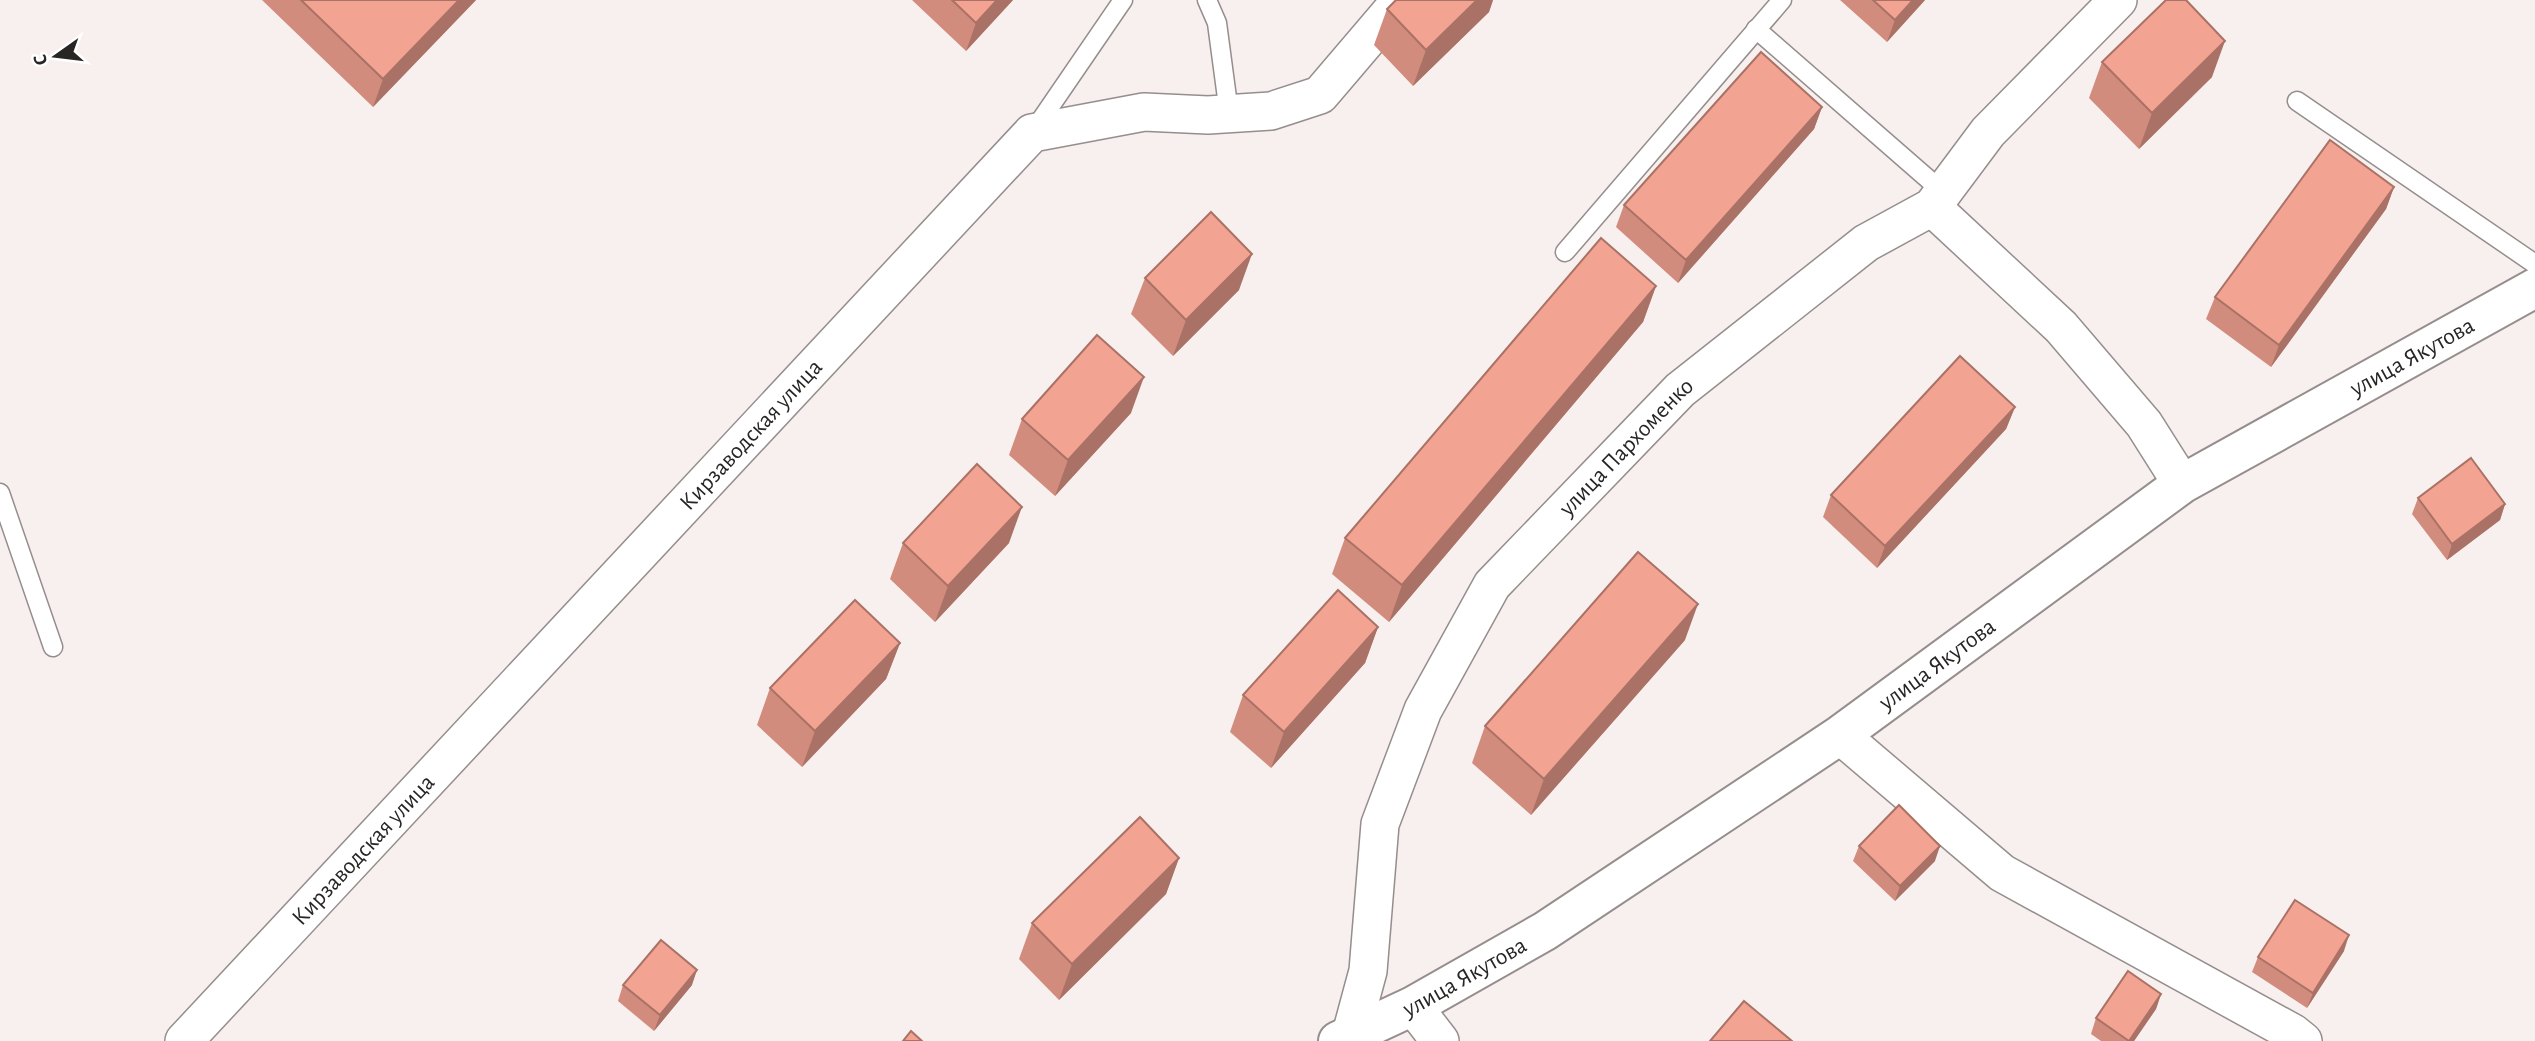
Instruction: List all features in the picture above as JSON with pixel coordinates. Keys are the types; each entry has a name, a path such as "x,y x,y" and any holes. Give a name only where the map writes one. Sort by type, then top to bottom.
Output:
{"street":[{"path":"1032,133 1144,112 1271,111 1320,96 1401,0"},
{"name":"улица Пархоменко","path":"1344,1037 1368,971 1380,824 1423,710 1492,585 1680,390 1866,243 1938,199 1988,132 2118,0"},
{"name":"Кирзаводская улица","path":"184,1041 1032,133"},
{"path":"1938,199 2061,327 2144,424 2182,484"},
{"name":"улица Якутова","path":"1344,1037 1413,1006 1545,931 1840,736 2182,484 2535,288"},
{"path":"1840,736 2001,873 2293,1033 2303,1041"},
{"path":"1413,1006 1440,1041"}],"lane":[{"path":"1032,133 1123,0"},
{"path":"1207,0 1217,23 1229,113"},
{"path":"1565,252 1782,0"},
{"path":"1756,29 1938,199"},
{"path":"2297,101 2535,264"},
{"path":"0,493 53,647"}],"building":[{"path":"301,0 459,0 383,79"},
{"path":"952,0 997,0 976,23"},
{"path":"1396,0 1477,0 1426,50 1387,9"},
{"path":"1873,0 1913,0 1895,20"},
{"path":"2166,0 2186,0 2225,41 2152,113 2102,62"},
{"path":"1761,52 1822,107 1686,260 1624,205"},
{"path":"2330,140 2394,187 2279,345 2215,297"},
{"path":"1211,212 1252,254 1186,320 1145,278"},
{"path":"1601,238 1656,286 1402,585 1345,538"},
{"path":"1097,335 1144,377 1068,460 1022,419"},
{"path":"1960,356 2015,407 1885,546 1831,495"},
{"path":"2471,458 2505,504 2452,544 2418,498"},
{"path":"977,464 1022,507 948,586 903,543"},
{"path":"1638,552 1698,604 1544,779 1485,726"},
{"path":"1338,590 1378,627 1284,732 1243,695"},
{"path":"855,600 900,643 815,731 770,688"},
{"path":"1899,805 1940,846 1900,886 1859,846"},
{"path":"1140,817 1179,858 1072,964 1032,923"},
{"path":"2295,900 2349,935 2313,993 2258,957"},
{"path":"661,940 697,970 660,1015 623,985"},
{"path":"2128,971 2161,994 2129,1041 2096,1018"},
{"path":"1744,1001 1792,1041 1710,1041"},
{"path":"911,1031 922,1041 903,1041"}]}
